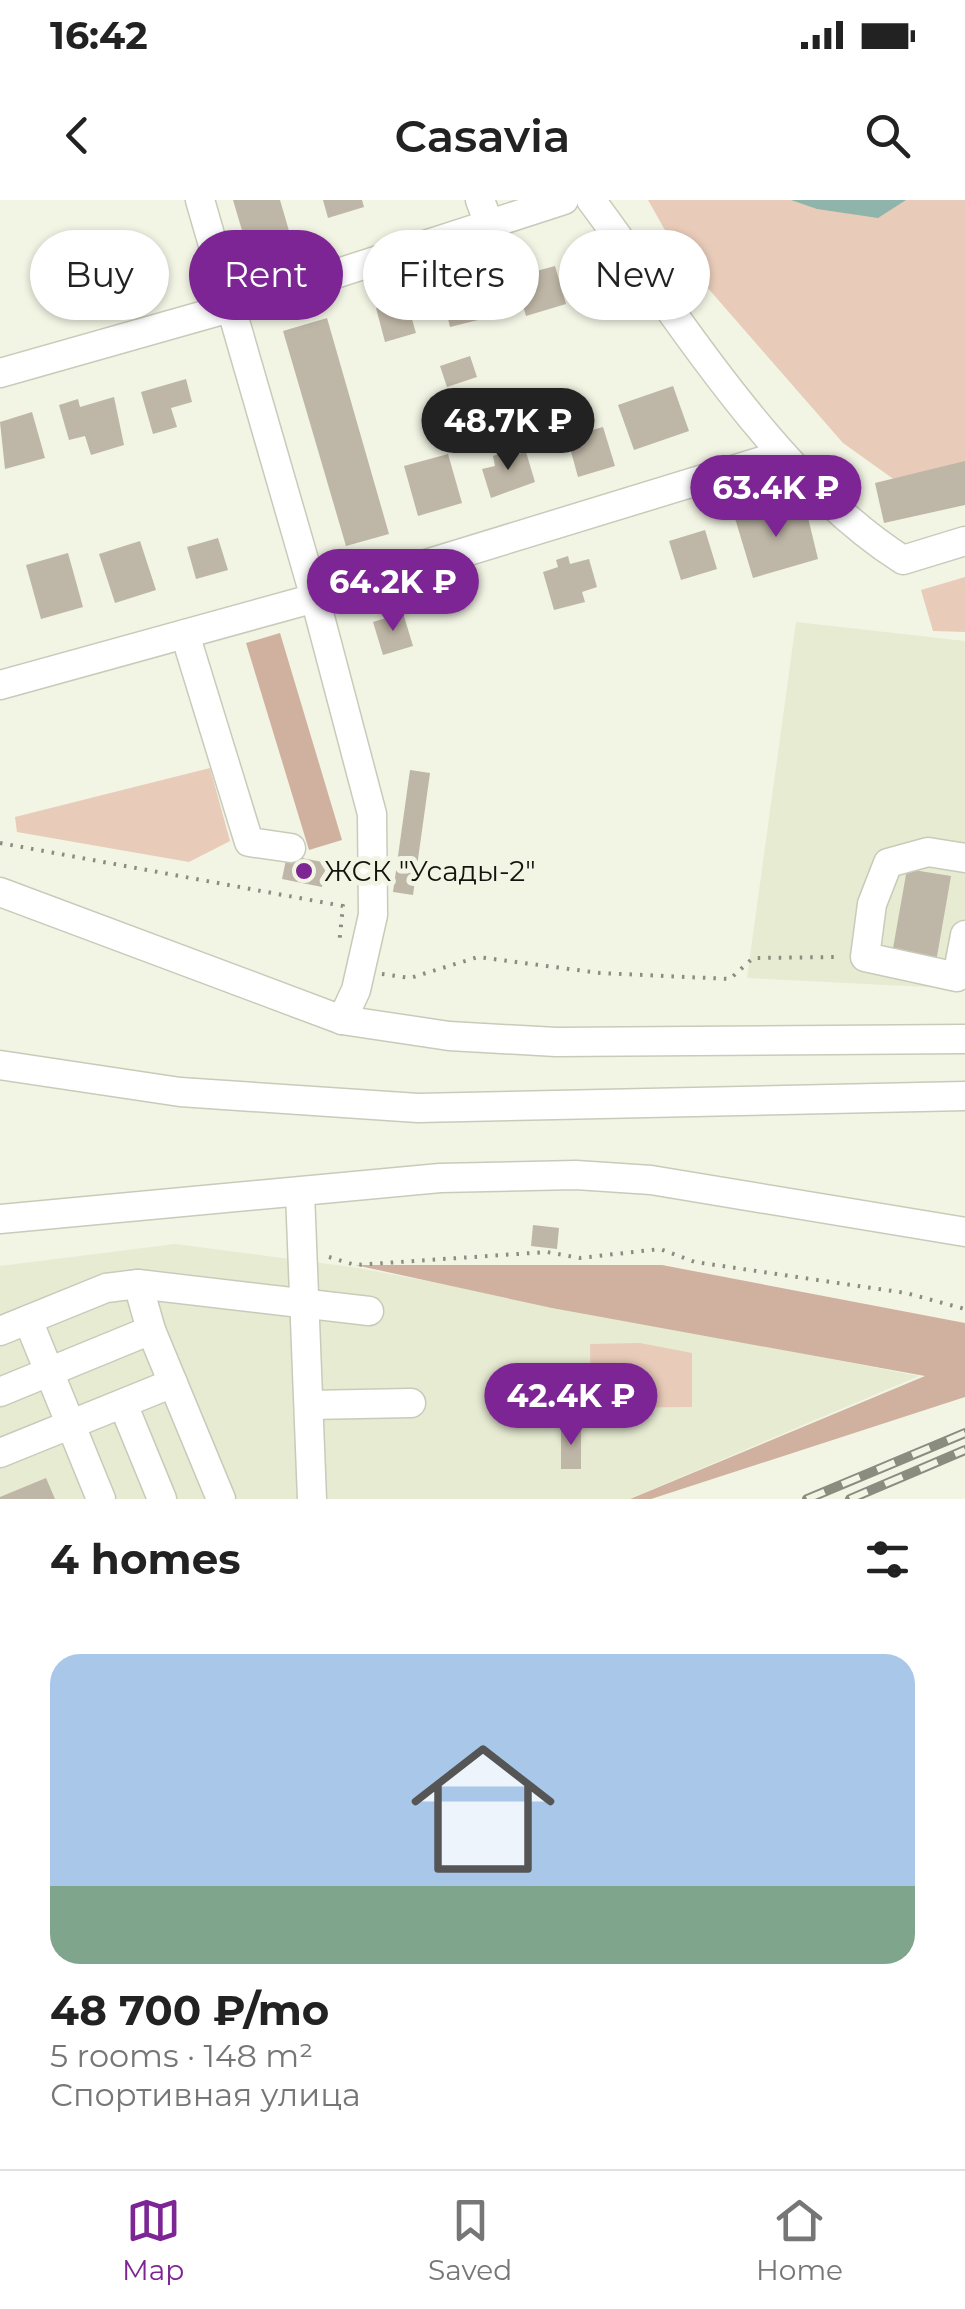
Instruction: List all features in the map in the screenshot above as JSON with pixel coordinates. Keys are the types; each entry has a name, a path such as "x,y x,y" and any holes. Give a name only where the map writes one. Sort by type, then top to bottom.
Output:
{"street":[{"path":"200,200 209,230"},
{"path":"343,265 484,212 564,200"},
{"path":"590,200 782,455 874,541 903,560 965,541"},
{"path":"0,373 189,319"},
{"path":"237,320 372,814 376,884 361,971 342,1020"},
{"path":"0,684 315,598 782,455"},
{"path":"185,634 249,842 292,848"},
{"path":"965,858 928,852 888,863 872,904 865,957 958,978 965,935"},
{"path":"0,892 342,1020 449,1036 556,1042 965,1038"},
{"path":"0,1065 180,1092 418,1108 965,1096"},
{"path":"0,1219 440,1178 576,1175 650,1180 965,1232"},
{"path":"300,1193 312,1499"},
{"path":"138,1284 151,1330 222,1499"},
{"path":"0,1332 106,1288 138,1284 369,1310"},
{"path":"28,1320 101,1499"},
{"path":"0,1392 151,1330"},
{"path":"0,1452 173,1382"},
{"path":"310,1404 411,1403"},
{"path":"122,1404 162,1499"}],"path":[{"path":"0,843 343,906"},
{"path":"361,971 410,978 478,957 600,973 730,979 753,958 865,957"},
{"path":"303,1248 355,1266 548,1252 580,1258 660,1249 696,1262 906,1293 965,1309"}],"shaded area":[{"path":"648,200 965,200 965,465 899,483 843,443 710,291 710,230 665,230"},
{"path":"965,577 965,632 933,631 921,590"},
{"path":"796,622 965,641 965,989 747,978"},
{"path":"280,633 342,840 309,850 246,643"},
{"path":"210,768 230,841 189,862 17,832 15,817"},
{"path":"175,1244 359,1268 919,1376 629,1499 0,1499 0,1266"},
{"path":"355,1265 662,1265 965,1323 965,1397 651,1499 630,1499 925,1376 552,1308"},
{"path":"640,1343 692,1353 692,1407 591,1408 590,1344"}],"water":[{"path":"791,200 906,200 878,218 817,209"}],"building":[{"path":"233,200 280,200 289,230 242,230"},
{"path":"323,200 362,200 364,207 328,218"},
{"path":"555,266 559,306 539,312 539,270"},
{"path":"328,320 389,534 346,546 283,331"},
{"path":"379,320 412,320 416,333 385,342"},
{"path":"448,320 478,320 450,327"},
{"path":"470,356 477,377 447,387 440,366"},
{"path":"186,379 192,402 171,408 177,427 153,434 141,392"},
{"path":"673,386 689,431 634,450 618,405"},
{"path":"114,397 124,445 91,455 85,436 69,440 59,405 78,399 80,407"},
{"path":"32,412 45,458 5,469 0,422"},
{"path":"603,427 615,466 578,477 567,437"},
{"path":"509,450 511,456 526,452 535,482 491,498 482,469 495,466 493,456"},
{"path":"448,454 462,503 418,516 404,466"},
{"path":"965,461 965,505 884,523 875,483"},
{"path":"759,505 767,518 805,505 818,559 753,578 734,515"},
{"path":"705,530 717,569 681,580 669,541"},
{"path":"218,538 228,570 196,579 187,547"},
{"path":"140,541 156,590 115,603 99,554"},
{"path":"68,553 83,607 41,619 26,565"},
{"path":"568,556 570,564 589,559 597,587 582,592 585,602 554,610 543,572 558,567 556,560"},
{"path":"403,613 413,646 383,655 373,622"},
{"path":"410,770 430,773 413,895 393,892"},
{"name":"ЖСК \"Усады-2\"","path":"287,855 327,863 322,887 282,879"},
{"path":"907,869 951,876 936,962 892,954"},
{"path":"533,1225 559,1228 557,1249 531,1246"},
{"path":"561,1427 581,1427 581,1469 561,1469"},
{"path":"46,1478 55,1499 0,1499 0,1497"}],"railway":[{"path":"807,1499 965,1433"},
{"path":"850,1499 965,1450"}],"place":[{"name":"ЖСК \"Усады-2\"","path":"304,871"}]}
